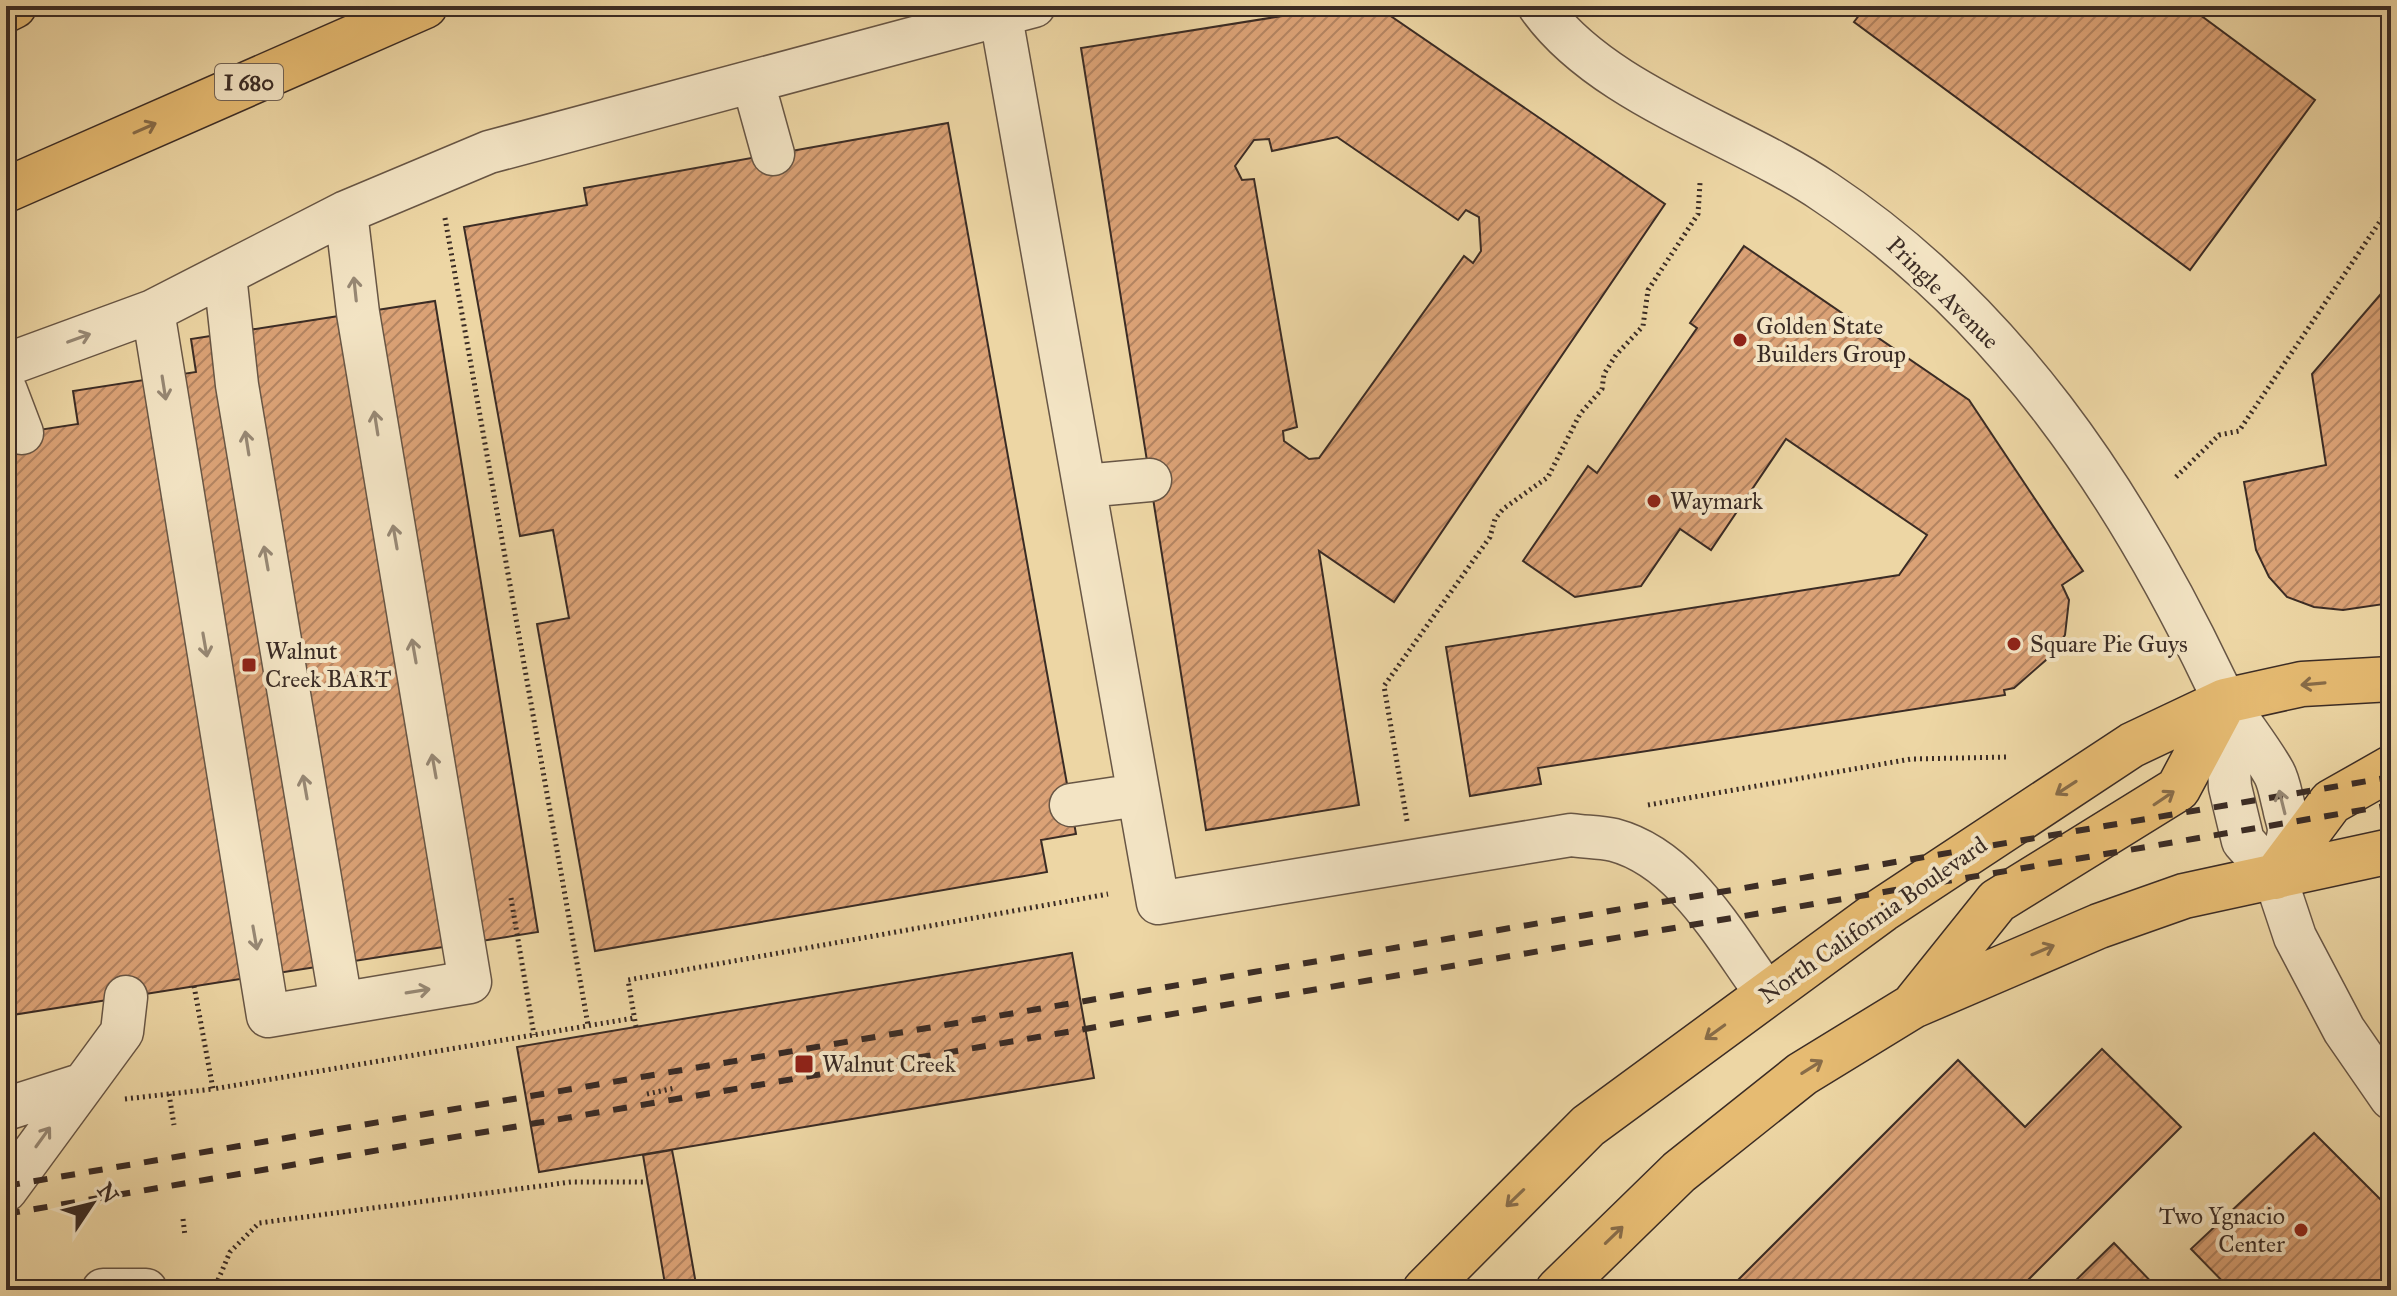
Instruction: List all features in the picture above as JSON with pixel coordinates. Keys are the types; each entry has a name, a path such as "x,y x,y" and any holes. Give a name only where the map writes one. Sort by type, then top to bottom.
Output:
{"main road":[{"path":"6,10 14,6"},
{"name":"I 680","path":"6,190 425,6"},
{"name":"North California Boulevard","path":"1425,1290 1588,1126 1882,910 2132,745 2225,701 2302,684 2391,679"},
{"path":"1913,1006 1997,901 2178,789 2225,701"},
{"path":"2275,877 2331,802 2391,768"},
{"path":"1558,1290 1679,1172 1789,1083 1913,1006 2099,926 2184,896 2391,851"}],"street":[{"name":"Pringle Avenue","path":"1539,6 1580,54 1725,139 1822,190 1894,241 1958,301 2055,410 2121,503 2188,624 2225,701 2230,787 2243,841 2275,877 2295,937 2344,1030 2391,1098"},
{"path":"6,365 153,311 346,212 489,152 1018,12 1084,486 1158,903 1571,835 1614,840 1655,858 1676,877 1767,994"},
{"path":"753,82 773,154"},
{"path":"153,311 268,1016 470,982 358,313 346,212"},
{"path":"225,275 237,385 341,1003"},
{"path":"6,391 22,433"},
{"path":"1084,486 1150,480"},
{"path":"1071,805 1138,795"},
{"path":"6,1190 122,1032 126,997"},
{"path":"6,1109 81,1085"},
{"path":"103,1290 146,1290"}],"path":[{"path":"437,174 588,1025"},
{"path":"1407,822 1384,686 1490,537 1495,519 1503,509 1548,477 1580,414 1602,389 1604,374 1616,355 1643,326 1648,290 1698,214 1700,183"},
{"path":"2176,477 2219,435 2239,431 2391,205"},
{"path":"1647,805 1911,759 2006,757"},
{"path":"636,1027 628,980 1108,894"},
{"path":"511,898 534,1035"},
{"path":"194,986 213,1089"},
{"path":"123,1099 213,1089 634,1018"},
{"path":"647,1094 675,1088"},
{"path":"169,1094 174,1125"},
{"path":"218,1280 230,1252 259,1223 571,1182 648,1182"},
{"path":"183,1219 185,1236"}],"building":[{"path":"1345,6 1376,6 1665,204 1394,602 1319,551 1359,805 1206,830 1081,48","holes":["1337,137 1458,220 1466,210 1479,217 1481,251 1473,263 1464,256 1319,458 1309,459 1284,441 1283,431 1297,427 1254,179 1242,180 1235,166 1254,140 1269,139 1272,151"]},
{"path":"1866,6 2188,6 2315,100 2190,270 1854,22"},
{"path":"948,123 1076,834 1041,840 1047,872 595,951 537,624 569,618 553,530 520,536 464,227 587,205 584,188"},
{"name":"Waymark","path":"1744,246 1969,400 2083,571 2062,585 2069,600 2065,635 2054,653 2014,688 2004,690 2005,695 1538,768 1541,784 1470,796 1446,647 1899,575 1927,535 1786,439 1711,550 1680,529 1641,586 1575,597 1523,561 1588,466 1597,473 1697,328 1690,323"},
{"path":"2391,287 2391,603 2343,610 2314,607 2287,597 2269,577 2256,550 2244,482 2326,465 2312,374 2386,288"},
{"path":"435,301 538,932 6,1016 6,435 78,424 73,391 196,372 191,339"},
{"path":"1072,953 1094,1078 539,1172 517,1047"},
{"path":"2102,1049 2181,1127 2018,1290 1728,1290 1958,1060 2025,1127"},
{"name":"Two Ygnacio Center","path":"2314,1133 2391,1210 2391,1290 2231,1290 2191,1249"},
{"path":"672,1150 697,1290 666,1290 643,1155"},
{"path":"2114,1243 2159,1290 2066,1290"}],"railway":[{"path":"6,1186 2391,777"},
{"path":"6,1214 2391,805"}],"place":[{"name":"Golden State Builders Group","path":"1740,340"},
{"name":"Waymark","path":"1654,501"},
{"name":"Square Pie Guys","path":"2014,644"},
{"name":"Walnut Creek BART","path":"249,665"},
{"name":"Walnut Creek","path":"804,1064"},
{"name":"Two Ygnacio Center","path":"2301,1230"}]}
